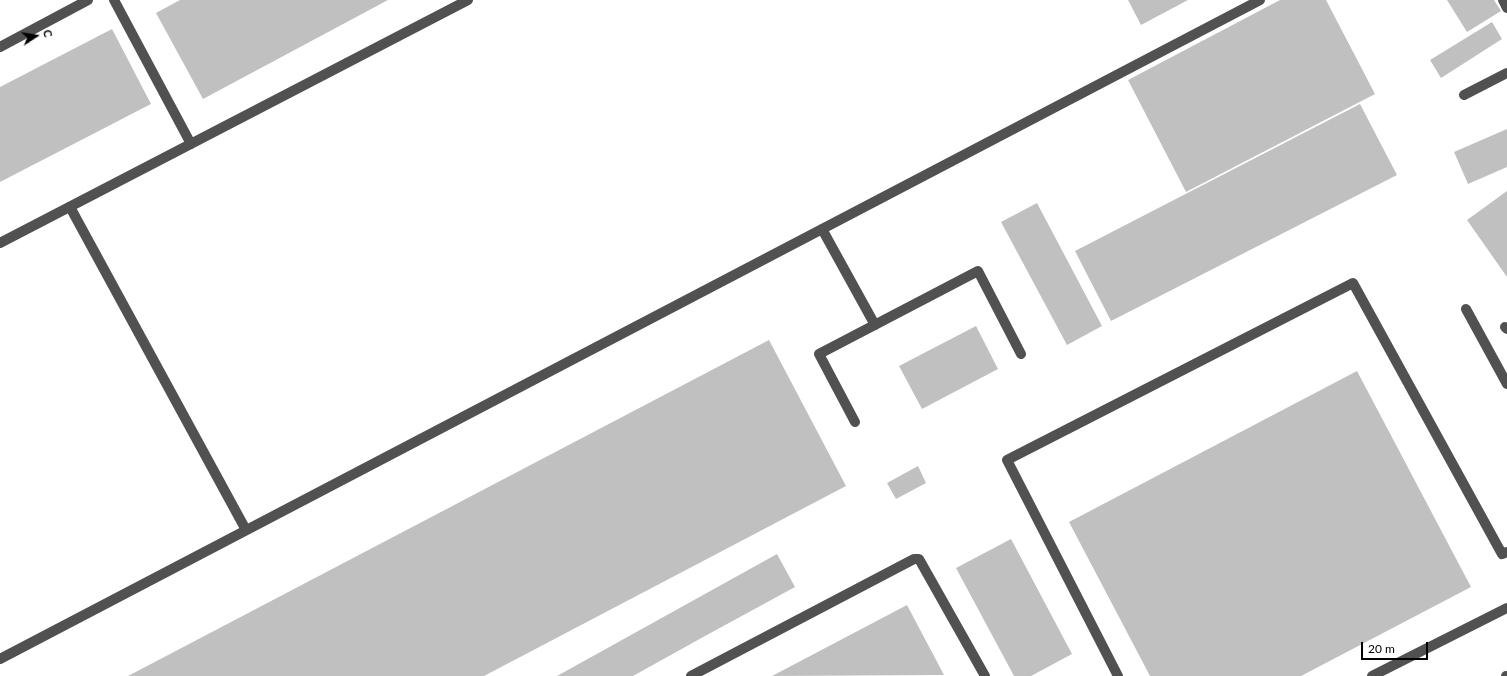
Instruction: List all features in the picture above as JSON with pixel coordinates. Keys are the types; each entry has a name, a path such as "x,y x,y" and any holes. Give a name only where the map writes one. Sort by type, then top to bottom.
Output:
{"lane":[{"path":"0,47 88,0"},
{"path":"114,0 191,144"},
{"path":"0,243 468,0"},
{"path":"0,659 1260,0"},
{"path":"1503,0 1507,8"},
{"path":"1464,95 1507,73"},
{"path":"70,207 246,530"},
{"path":"822,229 875,325"},
{"path":"855,422 820,354 978,271 1021,354"},
{"path":"1118,676 1007,460 1353,283 1502,554 1507,552"},
{"path":"1466,309 1507,384"},
{"path":"691,676 914,559 919,559 985,676"},
{"path":"1372,676 1507,608"}],"building":[{"path":"180,0 388,0 203,99 156,13"},
{"path":"1128,0 1188,0 1141,25"},
{"path":"1280,0 1326,0 1375,94 1186,192 1128,80"},
{"path":"1447,0 1494,0 1501,11 1467,32"},
{"path":"1492,22 1502,39 1441,78 1430,60"},
{"path":"112,29 151,104 0,182 0,87"},
{"path":"1360,104 1397,175 1111,321 1075,251"},
{"path":"1507,129 1507,167 1468,184 1454,152"},
{"path":"1507,191 1507,277 1467,220"},
{"path":"1037,203 1102,326 1067,345 1001,222"},
{"path":"976,326 998,369 922,409 899,366"},
{"path":"769,340 846,486 484,676 128,676"},
{"path":"1357,371 1471,587 1301,676 1150,676 1069,522"},
{"path":"918,466 926,483 896,499 887,483"},
{"path":"1011,539 1072,654 1031,676 1014,676 956,568"},
{"path":"777,554 795,587 633,676 557,676"},
{"path":"907,605 944,675 772,676"}]}
